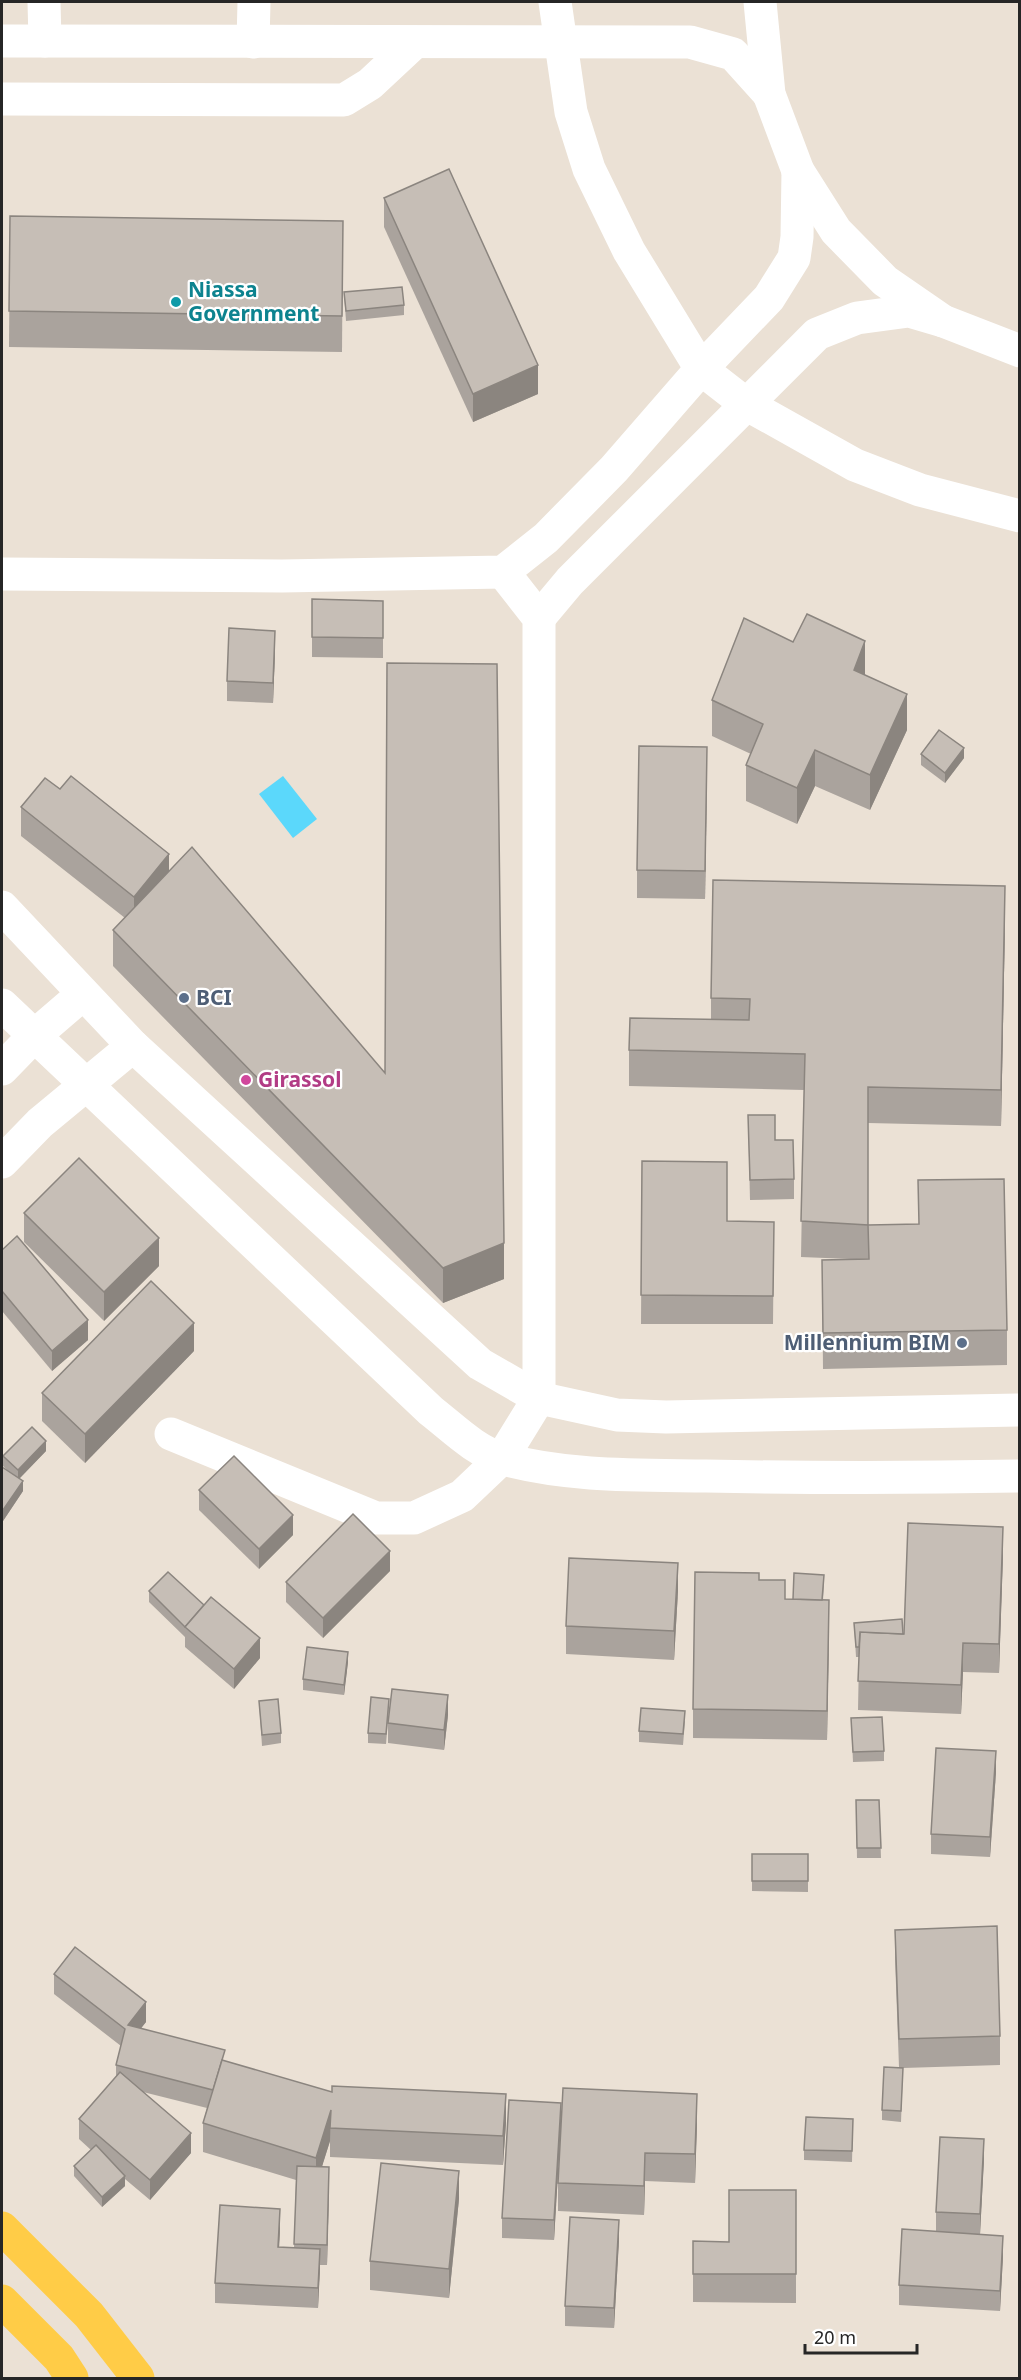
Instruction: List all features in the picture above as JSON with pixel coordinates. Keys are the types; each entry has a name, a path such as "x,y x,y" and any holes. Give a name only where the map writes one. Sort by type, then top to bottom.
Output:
{"main road":[{"path":"2,2228 89,2315 138,2379"},
{"path":"2,2301 59,2358 72,2379"}],"street":[{"path":"44,2 45,41"},
{"path":"253,42 254,2"},
{"path":"555,2 572,112 589,169 629,251 701,369 746,404 855,465 920,490 1020,516"},
{"path":"760,2 769,94 798,171 845,239 885,281 943,321"},
{"path":"2,41 690,42 733,54 769,94"},
{"path":"2,99 344,100 370,84 415,42"},
{"path":"2,574 294,576 503,572 554,531 614,468 701,369 769,298 794,258 797,237 798,171"},
{"path":"539,618 570,580 817,334 857,318 909,311 943,321 1020,351"},
{"path":"171,1434 376,1518 414,1518 462,1496 501,1458 539,1398 539,618 503,572"},
{"path":"2,907 133,1046 480,1364 539,1398 617,1415 666,1417 1020,1410"},
{"path":"2,1069 33,1037 83,994"},
{"path":"2,1005 33,1037 431,1412 477,1447 501,1458 563,1469 620,1474 855,1479 1020,1476"},
{"path":"2,1162 40,1123 133,1046"}],"water":[{"path":"283,776 317,819 293,838 259,794"}],"building":[{"path":"449,169 538,365 473,394 384,198"},
{"name":"Niassa Government","path":"10,216 343,221 342,316 9,311"},
{"path":"402,287 404,305 346,311 344,292"},
{"path":"312,599 383,601 383,638 312,637"},
{"path":"807,614 865,641 854,670 907,694 870,775 815,750 797,788 746,765 763,724 712,700 744,618 793,642"},
{"path":"229,628 275,631 273,683 227,681"},
{"path":"387,663 497,664 504,1243 443,1268 113,930 192,847 385,1073"},
{"path":"939,730 964,748 945,773 921,754"},
{"path":"639,746 707,747 705,871 637,870"},
{"path":"71,776 169,854 134,897 21,807 45,778 60,789"},
{"path":"713,880 1005,886 1001,1090 868,1087 868,1225 801,1221 805,1054 629,1050 630,1018 749,1020 750,999 711,998"},
{"path":"748,1115 775,1115 775,1140 793,1140 794,1179 750,1180"},
{"path":"79,1158 159,1238 104,1292 24,1213"},
{"path":"642,1161 727,1162 727,1221 774,1222 773,1296 641,1295"},
{"path":"1004,1179 1007,1330 823,1333 822,1260 869,1259 868,1225 919,1224 918,1180"},
{"path":"17,1236 88,1320 52,1351 2,1291 2,1250"},
{"path":"151,1281 194,1323 85,1434 42,1393"},
{"path":"32,1427 46,1441 18,1470 3,1456"},
{"path":"234,1456 293,1515 259,1549 199,1490"},
{"path":"2,1467 23,1481 3,1510 2,1509"},
{"path":"353,1514 390,1551 323,1618 286,1582"},
{"path":"908,1523 1003,1527 999,1644 963,1643 961,1685 858,1681 860,1632 904,1634"},
{"path":"569,1558 678,1563 674,1631 566,1626"},
{"path":"168,1572 204,1605 185,1627 149,1591"},
{"path":"695,1572 759,1573 759,1580 785,1580 785,1599 829,1600 827,1711 693,1709"},
{"path":"794,1573 824,1575 822,1600 793,1599"},
{"path":"211,1597 260,1638 234,1669 185,1627"},
{"path":"902,1619 903,1634 860,1632 859,1647 856,1647 854,1623"},
{"path":"307,1647 348,1652 344,1685 303,1679"},
{"path":"392,1689 448,1695 444,1730 388,1723"},
{"path":"371,1697 389,1699 386,1734 368,1733"},
{"path":"278,1699 281,1733 262,1735 259,1701"},
{"path":"641,1708 685,1711 683,1734 639,1731"},
{"path":"882,1717 884,1751 853,1752 851,1718"},
{"path":"936,1748 996,1751 990,1837 931,1834"},
{"path":"856,1800 879,1800 881,1848 857,1848"},
{"path":"752,1854 808,1854 808,1881 752,1881"},
{"path":"997,1926 1000,2036 899,2039 895,1930"},
{"path":"75,1947 146,2002 128,2025 225,2050 213,2090 116,2065 125,2029 54,1974"},
{"path":"222,2060 332,2092 332,2086 506,2094 503,2136 330,2128 331,2110 316,2158 203,2123"},
{"path":"884,2067 903,2068 901,2111 882,2110"},
{"path":"120,2072 191,2133 150,2180 79,2119"},
{"path":"563,2088 697,2094 695,2154 645,2153 644,2186 558,2183"},
{"path":"509,2100 561,2103 554,2220 502,2218"},
{"path":"806,2117 853,2119 852,2151 804,2150"},
{"path":"940,2137 984,2139 980,2214 936,2212"},
{"path":"96,2145 125,2176 102,2197 74,2166"},
{"path":"381,2163 459,2171 449,2269 370,2261"},
{"path":"297,2166 329,2167 327,2245 294,2244"},
{"path":"729,2190 796,2190 796,2274 693,2274 693,2241 729,2242"},
{"path":"220,2205 280,2209 278,2247 320,2249 318,2288 215,2283"},
{"path":"570,2217 619,2220 614,2308 565,2306"},
{"path":"902,2229 1003,2236 1000,2291 899,2285"}],"place":[{"name":"Niassa Government","path":"176,302"},
{"name":"BCI","path":"184,998"},
{"name":"Girassol","path":"246,1080"},
{"name":"Millennium BIM","path":"962,1343"}]}
